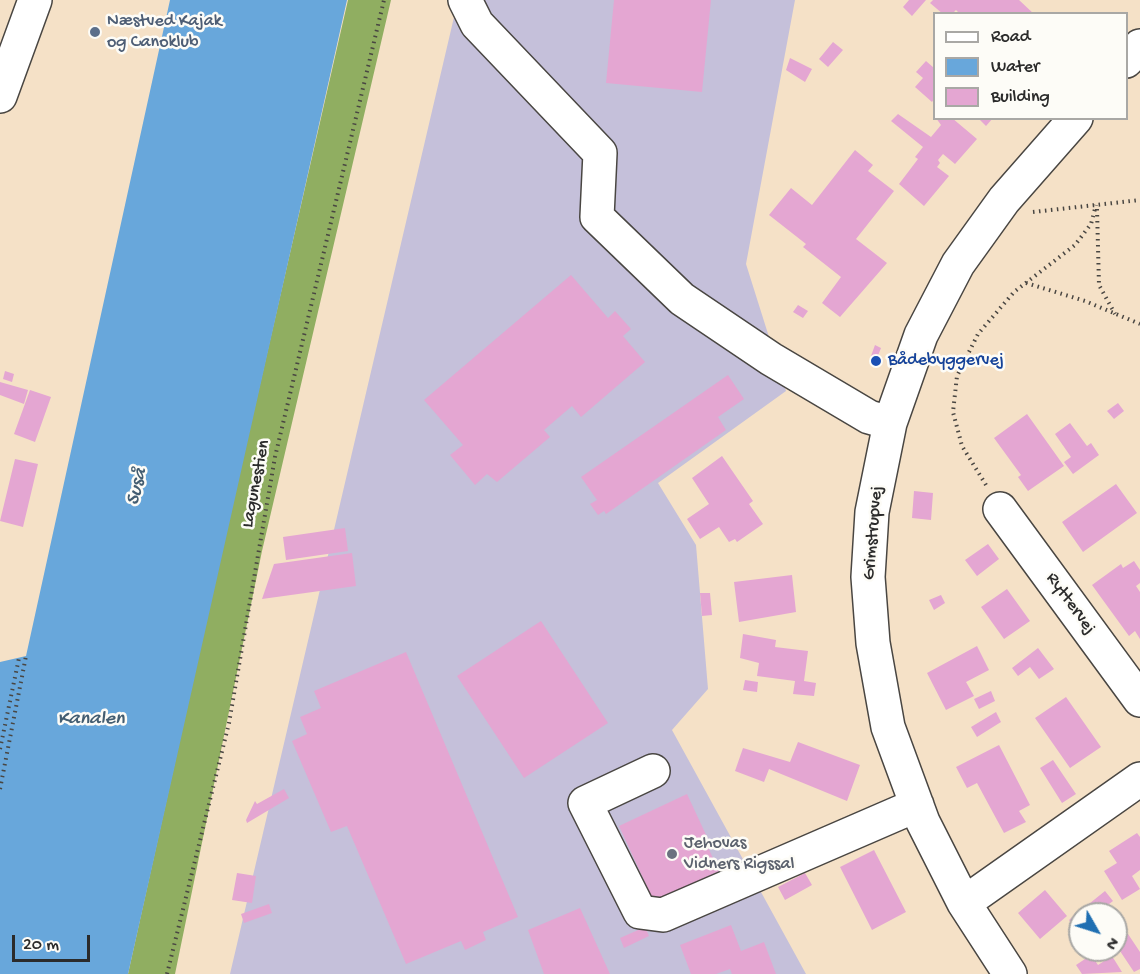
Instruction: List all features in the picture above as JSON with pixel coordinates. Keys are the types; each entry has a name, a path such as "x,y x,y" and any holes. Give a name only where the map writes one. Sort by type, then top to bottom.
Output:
{"street":[{"path":"0,96 35,0"},
{"path":"465,0 477,24 600,153 597,217 682,298 791,370 869,417 890,423"},
{"path":"1128,60 1140,46"},
{"name":"Grimstrupvej","path":"1010,974 964,903 917,805 888,727 873,643 868,577 872,512 890,423 921,335 958,264 1004,200 1074,120"},
{"name":"Ryttervej","path":"1000,509 1140,700"},
{"path":"653,771 585,803 640,912 663,915 917,805"},
{"path":"964,903 1140,778"}],"path":[{"name":"Lagunestien","path":"167,974 229,723 275,457 384,0"},
{"path":"1004,200 1030,212 1140,200"},
{"path":"1000,509 962,446 952,412 957,376 978,334 1026,283 1075,245 1091,224 1096,205"},
{"path":"1096,205 1099,285 1117,316"},
{"path":"1026,283 1085,301 1140,324"},
{"path":"0,789 26,656"},
{"path":"0,749 19,658"}],"shaded area":[{"path":"458,0 795,0 746,264 786,391 658,483 696,545 708,689 672,730 806,974 230,974"}],"green space":[{"path":"348,0 391,0 262,551 175,974 128,974 219,563"}],"water":[{"name":"Kanalen","path":"170,0 347,0 128,974 0,974 0,662 26,656"}],"building":[{"path":"614,0 711,0 702,92 606,83"},
{"path":"909,0 926,0 912,16 903,7"},
{"path":"933,0 1019,0 1032,12 958,12 956,10 941,12 930,3"},
{"path":"833,42 843,50 828,67 819,59"},
{"path":"790,58 812,69 805,82 786,70"},
{"path":"926,61 933,67 932,102 915,87 923,78 916,72"},
{"path":"898,114 931,137 941,125 937,120 954,120 977,139 955,164 943,154 938,160 940,163 937,167 949,176 924,206 899,184 918,159 915,157 923,147 891,121"},
{"path":"980,120 991,120 986,126"},
{"path":"855,150 873,165 868,171 894,191 856,239 887,263 840,317 822,303 841,277 803,247 806,244 769,215 791,188 812,205"},
{"path":"571,275 608,318 615,311 631,329 623,336 645,362 581,417 572,406 544,430 550,437 497,482 487,474 475,485 450,455 463,445 424,400"},
{"path":"798,305 808,311 803,318 793,312"},
{"path":"875,345 881,348 877,358 871,356"},
{"path":"5,371 14,374 12,382 3,379"},
{"path":"728,375 744,399 718,417 726,430 606,514 604,511 598,515 590,504 597,500 581,477"},
{"path":"0,382 28,390 24,404 0,395"},
{"path":"30,390 51,397 35,442 14,434"},
{"path":"1118,403 1124,411 1114,419 1107,411"},
{"path":"1027,414 1064,466 1028,491 1018,477 1021,475 994,438"},
{"path":"1070,423 1087,446 1091,443 1099,455 1073,474 1064,462 1071,457 1055,434"},
{"path":"722,456 753,501 749,504 763,524 737,542 735,539 729,542 719,527 700,539 687,519 709,504 692,478"},
{"path":"15,459 38,464 23,527 0,521"},
{"path":"1116,484 1137,513 1083,552 1062,522"},
{"path":"914,491 933,493 931,520 912,518"},
{"path":"345,528 348,551 286,560 283,537"},
{"path":"988,544 999,559 977,576 965,560"},
{"path":"352,553 356,586 262,599 274,564"},
{"path":"1134,561 1140,570 1140,583 1136,586 1140,592 1140,639 1135,631 1129,636 1092,585 1121,564 1123,568"},
{"path":"792,575 796,612 739,622 734,582"},
{"path":"1007,589 1030,621 1004,639 981,607"},
{"path":"700,593 710,593 712,615 702,616"},
{"path":"941,595 945,603 934,610 929,600"},
{"path":"541,621 608,723 524,778 457,676"},
{"path":"743,634 776,640 775,647 808,651 804,681 816,683 814,696 793,694 795,681 757,676 759,663 740,658"},
{"path":"977,646 989,670 966,682 974,696 946,710 927,673"},
{"path":"1038,648 1054,669 1039,679 1030,667 1018,676 1012,668"},
{"path":"406,652 518,917 483,932 486,940 465,950 461,941 406,964 347,826 331,832 292,741 307,734 300,717 321,708 314,691"},
{"path":"745,680 758,682 757,692 743,690"},
{"path":"991,691 995,701 979,709 974,699"},
{"path":"1066,697 1101,747 1070,768 1035,718"},
{"path":"996,712 1001,722 977,737 971,727"},
{"path":"798,742 860,765 847,801 769,769 764,782 735,771 743,748 790,762"},
{"path":"999,745 1030,805 1019,811 1026,822 1004,833 977,783 967,788 956,767"},
{"path":"1053,760 1076,794 1062,803 1040,768"},
{"path":"284,789 289,798 247,823 246,820 255,801 257,804"},
{"name":"Jehovas Vidners Rigssal","path":"687,794 708,839 705,841 719,871 654,902 619,826"},
{"path":"1137,833 1140,837 1140,870 1132,876 1140,889 1122,900 1104,871 1117,863 1109,851"},
{"path":"874,850 906,912 872,930 840,867"},
{"path":"237,873 256,876 252,903 232,900"},
{"path":"805,873 812,885 785,900 778,887"},
{"path":"1045,890 1067,916 1040,939 1018,913"},
{"path":"1105,891 1113,901 1112,902 1091,902"},
{"path":"269,904 272,913 244,923 241,914"},
{"path":"580,908 610,974 544,974 528,930"},
{"path":"731,925 741,951 764,942 776,974 732,974 730,969 716,974 691,974 680,945"},
{"path":"645,927 649,936 624,948 620,938"},
{"path":"1128,934 1140,952 1140,969 1134,972 1127,962"},
{"path":"1080,962 1096,962 1098,965 1103,962 1116,962 1122,972 1082,974 1076,965"}],"place":[{"name":"Næstved Kajak og Canoklub","path":"95,32"},
{"name":"Bådebyggervej","path":"876,361"},
{"name":"Jehovas Vidners Rigssal","path":"672,854"}],"water label":[{"name":"Suså","path":"138,487"}]}
